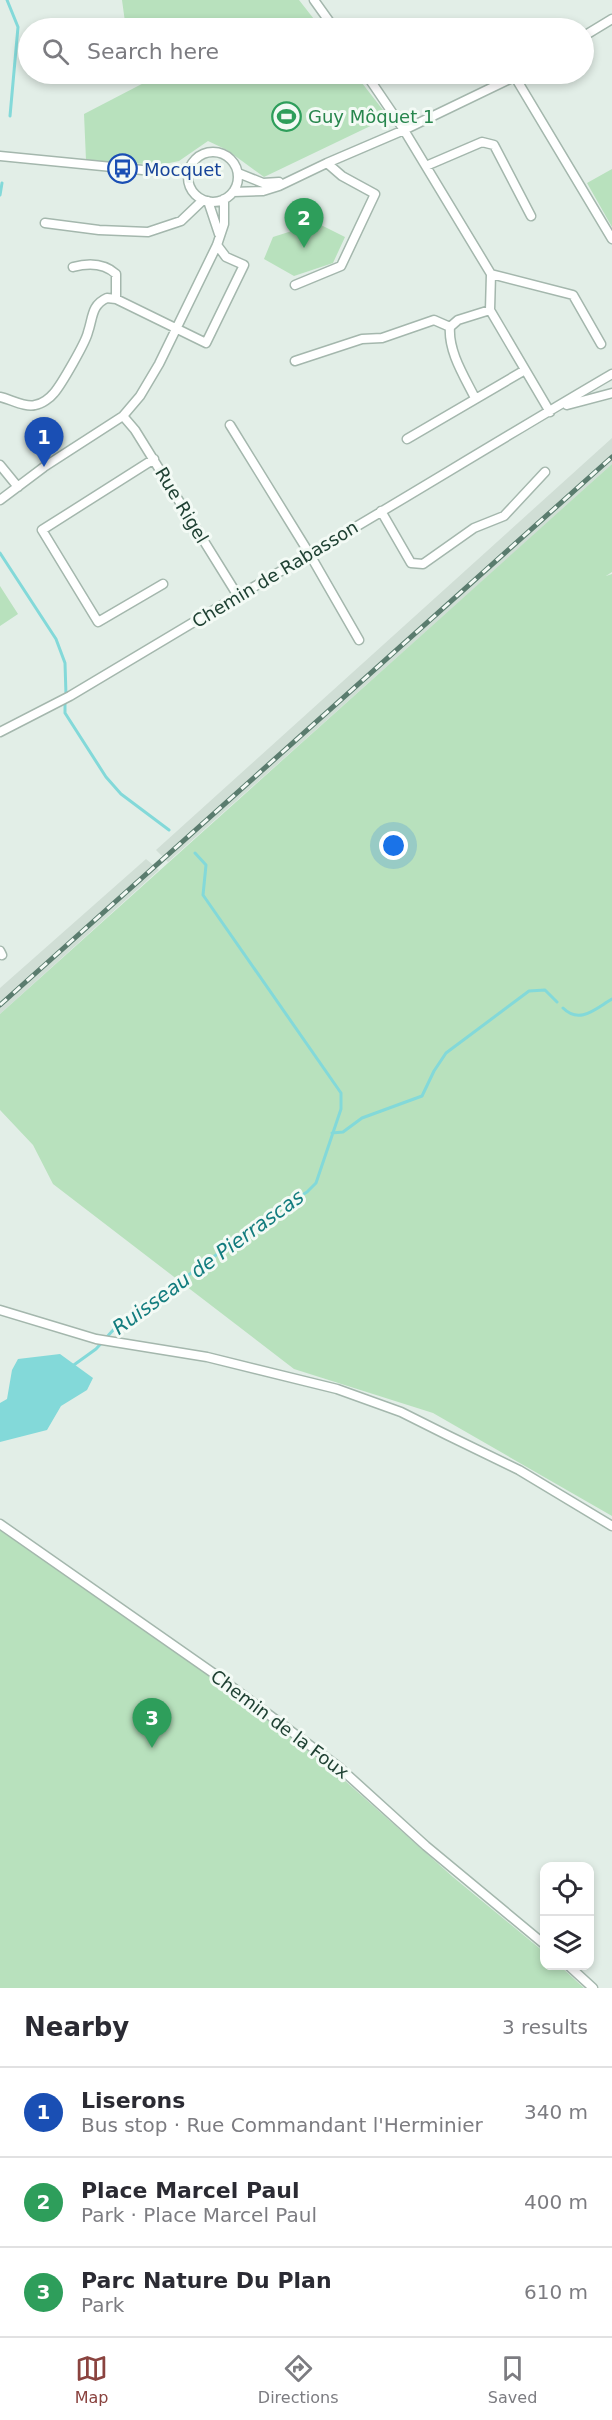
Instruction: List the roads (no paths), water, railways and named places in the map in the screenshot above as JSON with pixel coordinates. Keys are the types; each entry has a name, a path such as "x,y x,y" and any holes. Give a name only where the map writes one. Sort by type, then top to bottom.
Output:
{"street":[{"path":"314,0 327,18"},
{"path":"594,30 612,19"},
{"path":"373,84 404,130 491,274 490,310 550,412"},
{"path":"233,192 262,191 279,186 404,130 499,84"},
{"path":"522,84 612,239"},
{"path":"426,166 482,142 494,145 531,216"},
{"path":"0,397 34,406 53,394 88,333 90,317 97,305 107,298 116,299 206,343 244,265 226,257 219,241 215,216 205,200 194,192 189,182 190,168 198,157 212,152 226,155 236,166 238,173 236,186 233,192 224,199 205,200 181,221 148,232 99,230 45,223"},
{"path":"0,156 163,172 190,168"},
{"path":"295,285 341,266 375,194 342,177 327,163"},
{"path":"163,172 189,182"},
{"path":"238,173 263,183 286,181"},
{"path":"0,501 123,416 136,401 151,378 219,241 225,215 224,199"},
{"path":"73,267 86,264 100,265 112,270 116,274 116,299"},
{"path":"491,274 573,295 601,344"},
{"path":"475,398 449,338 450,327 458,320 490,310"},
{"path":"295,361 362,339 382,338 434,320 450,327"},
{"path":"407,439 525,370"},
{"name":"Chemin de Rabasson","path":"0,732 73,694 250,591 309,553 612,374"},
{"name":"Chemin de Rabasson","path":"550,412 586,398 612,393"},
{"name":"Rue Rigel","path":"123,416 154,459 238,596"},
{"path":"230,425 309,553 359,640"},
{"path":"154,459 42,530 98,622 163,584"},
{"path":"0,465 18,487"},
{"path":"381,512 411,563 423,564 474,528 504,516 545,472"},
{"path":"0,1310 96,1340 207,1357 337,1389 401,1412 519,1470 612,1526"},
{"name":"Chemin de la Foux","path":"0,1524 216,1675 340,1768 426,1846 540,1941"},
{"path":"574,1970 593,1988"}],"water":[{"path":"60,1354 93,1378 87,1390 61,1406 47,1430 0,1442 0,1403 7,1399 12,1370 18,1359"}],"waterway":[{"name":"Ruisseau de Pierrascas","path":"7,0 18,27 10,116"},
{"name":"Ruisseau de Pierrascas","path":"0,195 2,183"},
{"name":"Ruisseau de Pierrascas","path":"0,553 56,639 65,663 66,695"},
{"name":"Ruisseau de Pierrascas","path":"65,702 65,713 106,777 121,794 169,830"},
{"name":"Ruisseau de Pierrascas","path":"71,1367 96,1349 115,1328 284,1206 307,1192 316,1183 341,1109 341,1093 203,895 206,865 195,853"},
{"path":"332,1133 343,1132 362,1118 422,1096 446,1053 529,991 545,990 557,1002"},
{"path":"563,1008 569,1013 582,1015 612,999"}],"railway":[{"path":"0,1005 612,457"}],"place":[{"name":"Guy Môquet 1","path":"287,116"},
{"name":"Mocquet","path":"123,169"},
{"name":"Place Marcel Paul","path":"304,248"},
{"name":"Liserons","path":"44,467"},
{"name":"Parc Nature Du Plan","path":"152,1748"}]}
